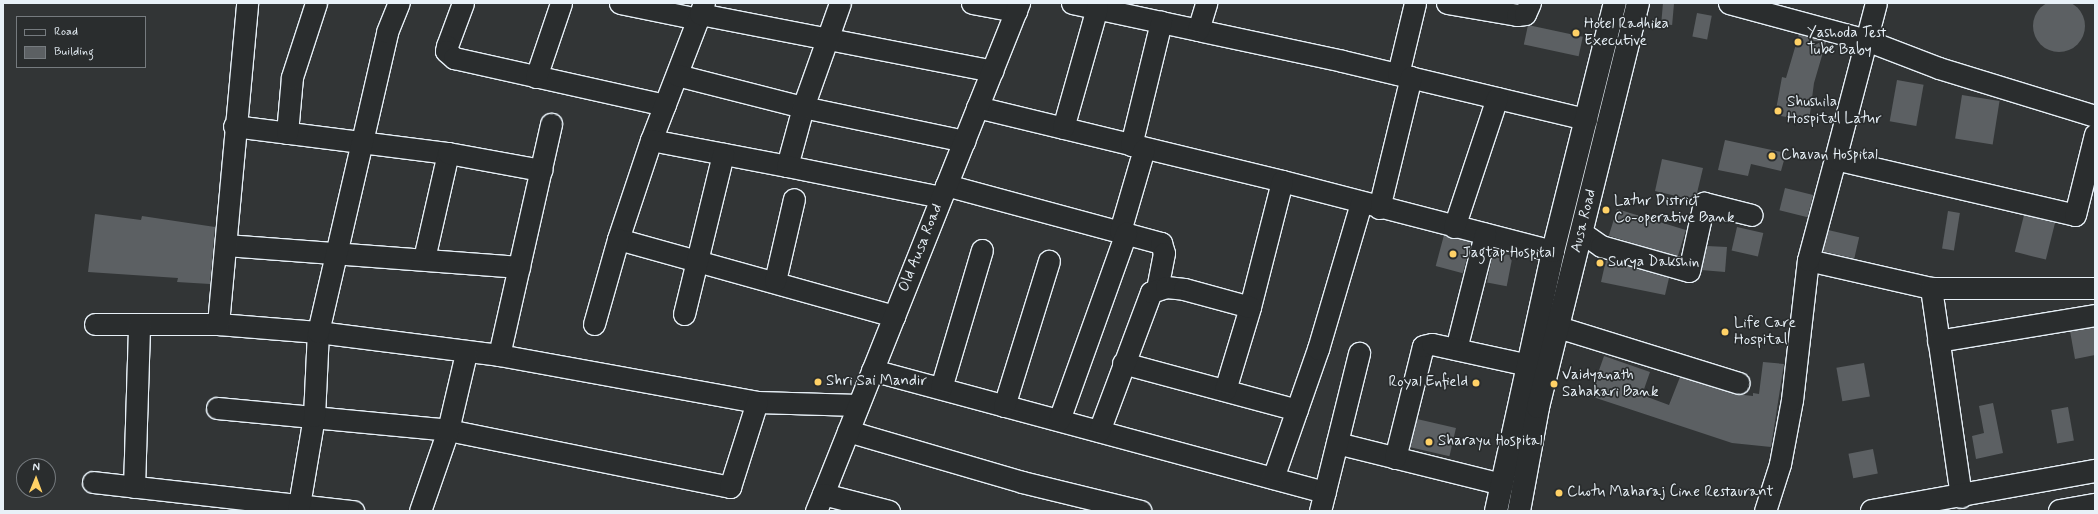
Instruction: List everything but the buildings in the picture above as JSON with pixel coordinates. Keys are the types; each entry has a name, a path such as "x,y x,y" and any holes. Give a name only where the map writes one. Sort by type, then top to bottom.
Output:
{"main road":[{"path":"1496,511 1552,251 1615,3"},
{"name":"Ausa Road","path":"1519,511 1538,408 1638,3"},
{"path":"1872,511 1961,497 2095,471"},
{"path":"2060,511 2095,505"}],"street":[{"path":"218,324 226,245 234,126 247,3"},
{"path":"287,133 292,76 316,3"},
{"path":"298,508 314,416 318,332 386,32 399,3"},
{"path":"463,3 448,39 449,55 536,77 665,105"},
{"path":"536,77 561,3"},
{"path":"620,3 701,12 992,71"},
{"path":"787,166 803,107 840,3"},
{"path":"972,3 1017,7"},
{"path":"1074,3 1097,8 1120,8 1161,22 1404,76 1586,119"},
{"path":"1198,30 1206,3"},
{"path":"1273,478 1370,206 1404,76 1415,3"},
{"path":"1447,3 1517,15 1525,14 1530,3"},
{"path":"1729,3 1757,7 1866,40 1939,68 2095,116"},
{"path":"1765,511 1780,464 1792,400 1808,260 1876,3"},
{"name":"Old Ausa Road","path":"889,511 820,502 1017,7"},
{"path":"1063,128 1097,8"},
{"path":"594,324 618,239 652,140 701,12"},
{"path":"1059,420 1123,232 1137,147 1161,22"},
{"path":"677,75 803,107 964,140"},
{"path":"1454,227 1497,98"},
{"path":"977,107 1282,181 1370,206 1552,251"},
{"path":"499,356 551,124"},
{"path":"234,126 448,153 541,170"},
{"path":"1835,159 2075,215 2089,185 2095,134"},
{"path":"652,140 787,166 943,191 1123,232 1161,243 1163,247 1157,288 1146,300 1099,431"},
{"path":"424,259 448,153"},
{"path":"684,314 723,154"},
{"path":"1225,390 1250,307 1282,181"},
{"path":"775,281 794,199"},
{"path":"1581,232 1601,246 1689,271 1704,203 1752,215"},
{"path":"1456,349 1485,234"},
{"path":"618,239 698,259 894,316"},
{"path":"226,245 519,267"},
{"path":"941,388 982,250"},
{"path":"1808,260 1931,288 2095,288"},
{"path":"1004,406 1049,261"},
{"path":"1157,288 1184,289 1250,307"},
{"path":"1931,288 1961,497"},
{"path":"1938,341 2095,315"},
{"path":"95,324 218,324 318,332 466,353 499,356 757,402 858,405"},
{"path":"134,487 139,324"},
{"path":"1558,327 1739,384"},
{"path":"1396,458 1420,351 1427,344 1528,365"},
{"path":"420,511 448,430 466,353"},
{"path":"872,370 1273,478 1322,501 1359,353"},
{"path":"1124,363 1297,410"},
{"path":"217,408 314,416 448,430 730,487 757,402"},
{"path":"848,431 1022,482 1141,511"},
{"path":"1337,444 1502,484"},
{"path":"93,482 298,508 353,511"}],"place":[{"name":"Hotel Radhika Executive","path":"1576,33"},
{"name":"Yashoda Test Tube Baby","path":"1798,42"},
{"name":"Shushila Hospital Latur","path":"1778,111"},
{"name":"Chavan Hospital","path":"1772,156"},
{"name":"Latur District Co-operative Bank","path":"1606,210"},
{"name":"Jagtap Hospital","path":"1453,254"},
{"name":"Surya Dakshin","path":"1600,263"},
{"name":"Life Care Hospital","path":"1725,332"},
{"name":"Shri Sai Mandir","path":"818,382"},
{"name":"Royal Enfield","path":"1476,383"},
{"name":"Vaidyanath Sahakari Bank","path":"1554,384"},
{"name":"Sharayu Hospital","path":"1429,442"},
{"name":"Chotu Maharaj Cine Restaurant","path":"1559,493"}]}
